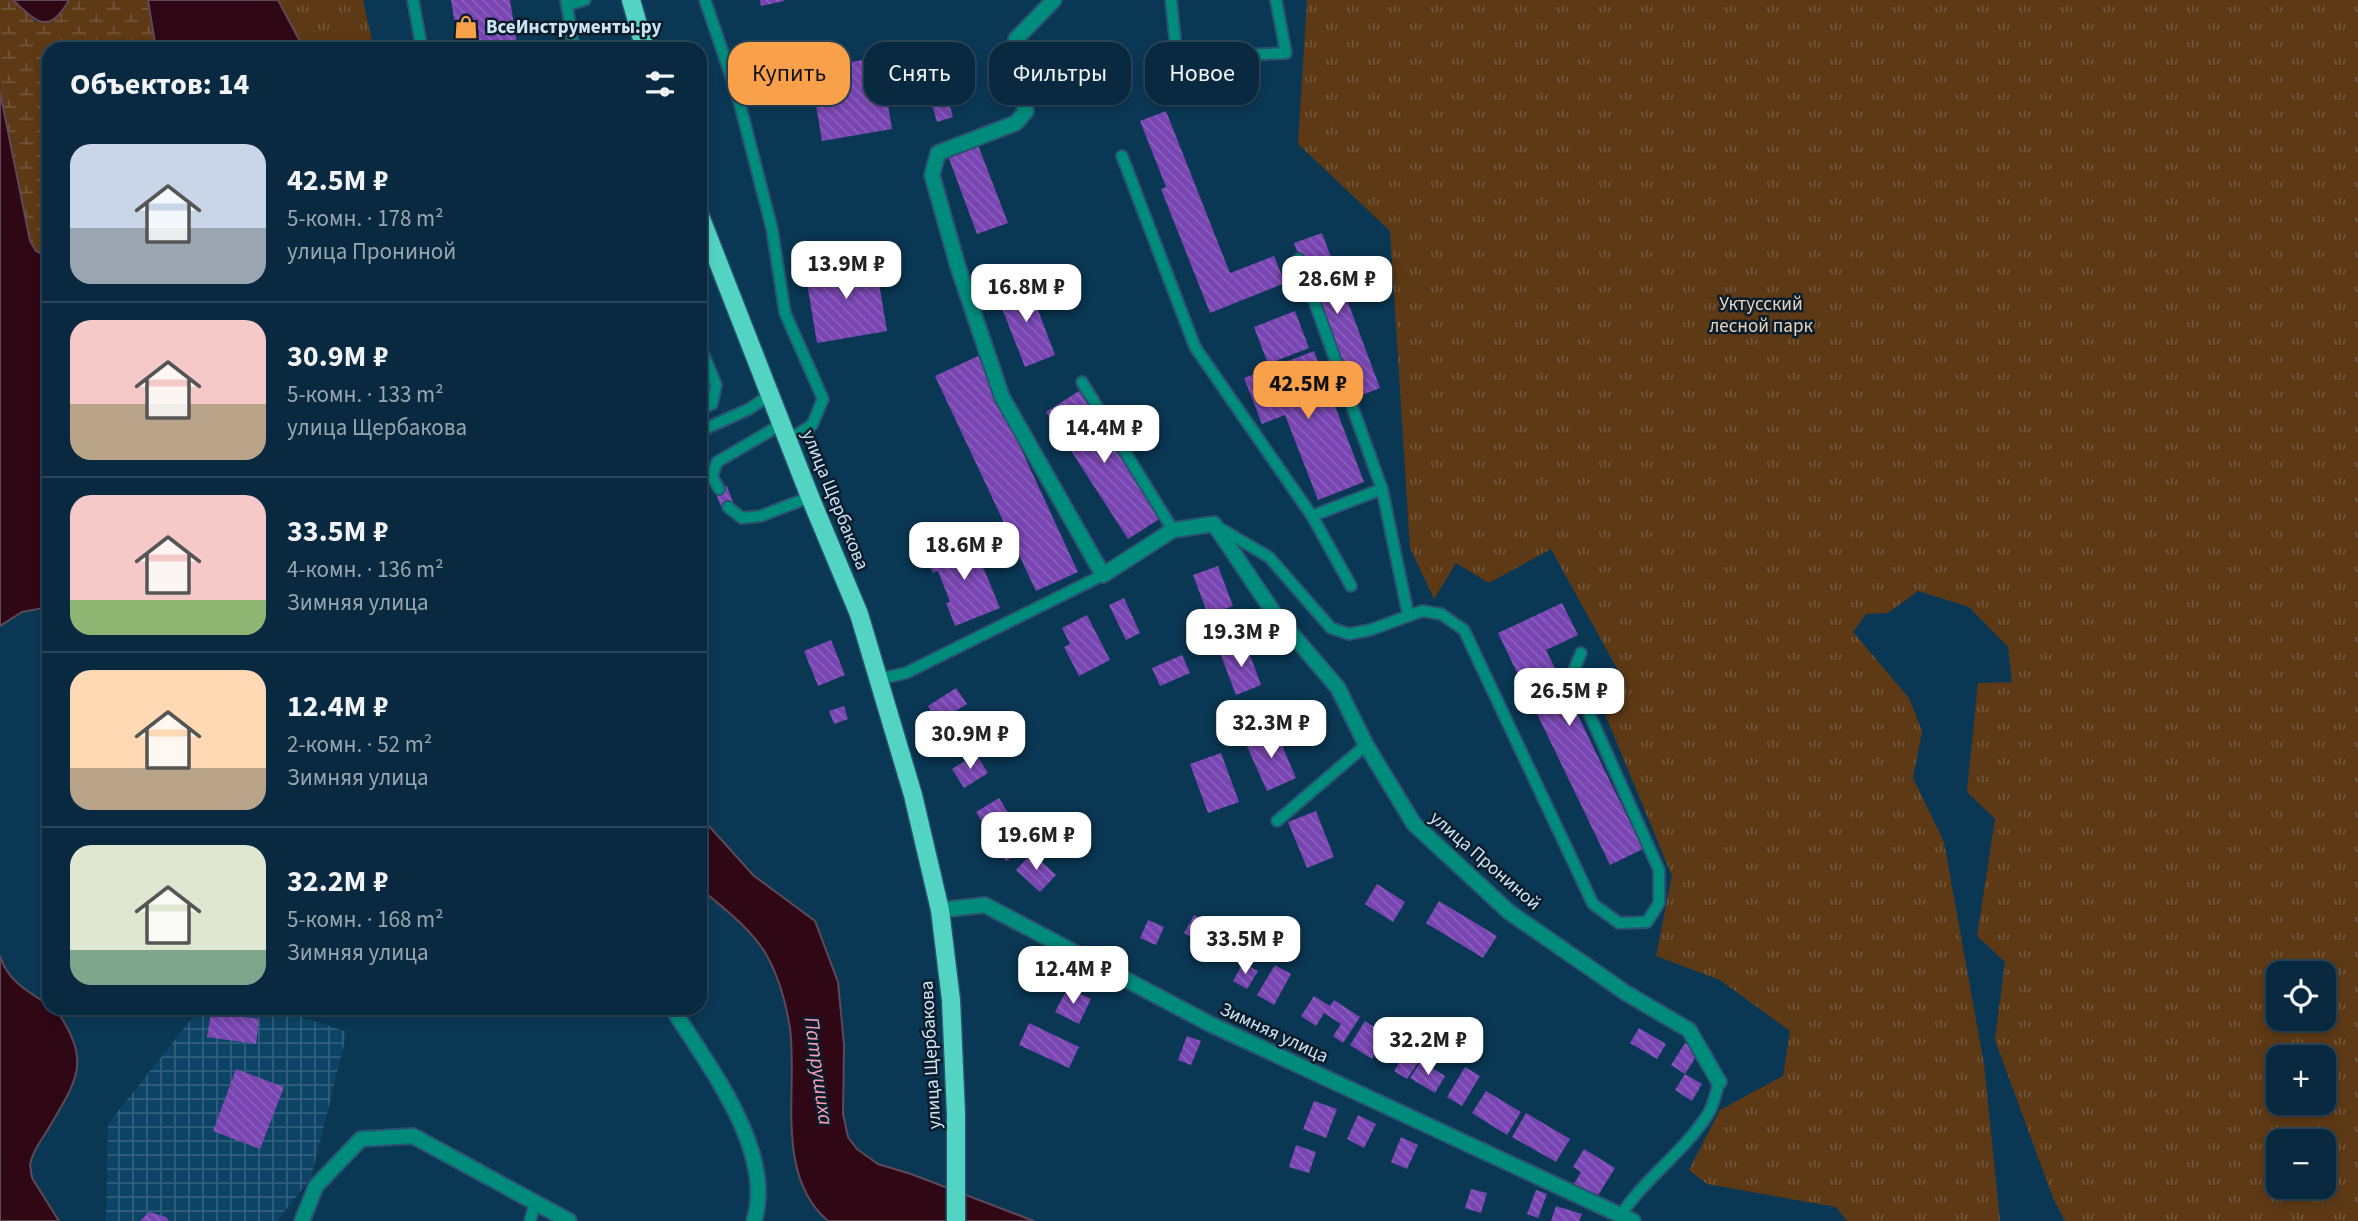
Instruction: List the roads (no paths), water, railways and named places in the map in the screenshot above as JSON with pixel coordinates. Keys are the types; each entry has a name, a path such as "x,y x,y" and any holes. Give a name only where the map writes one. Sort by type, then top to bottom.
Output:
{"main road":[{"path":"631,0 643,42"},
{"name":"улица Щербакова","path":"707,234 859,614 913,795 940,911 951,1000 956,1114 956,1221"}],"street":[{"path":"1054,0 1016,39 1013,71 1026,111 1016,123 938,153 932,175 958,267 1002,397 1103,575 1172,530 1213,524"},
{"name":"улица Прониной","path":"1213,524 1274,614 1338,688 1366,745 1414,824 1509,912 1626,993 1689,1030 1719,1082"},
{"name":"Зимняя улица","path":"940,911 985,905 1210,1024 1627,1218"},
{"path":"675,1015 736,1113 754,1159 760,1203 754,1221"},
{"path":"302,1221 316,1186 361,1139 413,1136 569,1221"}],"lane":[{"path":"413,0 421,42"},
{"path":"573,42 566,2 585,0"},
{"path":"705,0 738,97 769,216 785,313 822,399 812,425 785,432 717,461 712,476 719,489"},
{"path":"1171,0 1177,58 1286,53 1276,0"},
{"path":"1122,156 1195,346 1312,516 1351,586"},
{"path":"1299,259 1382,489 1408,614"},
{"path":"707,362 716,385 712,404 707,406"},
{"path":"1082,382 1172,530"},
{"path":"707,429 749,409 770,395"},
{"path":"1312,516 1382,489"},
{"path":"1342,491 1347,502"},
{"path":"728,507 742,518 761,516 810,497"},
{"path":"1213,524 1269,557 1331,628 1349,634 1370,630 1422,611 1441,614 1464,629 1593,904 1619,923 1647,922 1659,903 1659,870 1572,675 1581,653"},
{"path":"879,679 906,673 1103,575"},
{"path":"1277,821 1366,745"},
{"path":"1627,1218 1632,1198 1672,1160 1709,1112 1719,1082"},
{"path":"530,1221 535,1204"}],"water":[{"path":"13,0 69,0 55,18 42,22"},
{"path":"148,0 278,0 300,42 155,42"},
{"path":"0,92 30,241 36,251 42,254 42,608 22,612 0,626"},
{"name":"Патрушиха","path":"707,824 753,875 815,921 838,982 844,1045 843,1114 848,1137 857,1149 878,1164 1034,1221 828,1221 811,1202 800,1180 794,1156 792,1052 782,991 761,946 707,894"},
{"path":"0,956 13,979 42,1001 42,1015 59,1015 74,1043 77,1057 73,1084 30,1165 32,1178 59,1221 0,1221"}],"place":[{"name":"ВсеИнструменты.ру","path":"466,27"}],"park label":[{"name":"Уктусский лесной парк","path":"1761,315"}]}
